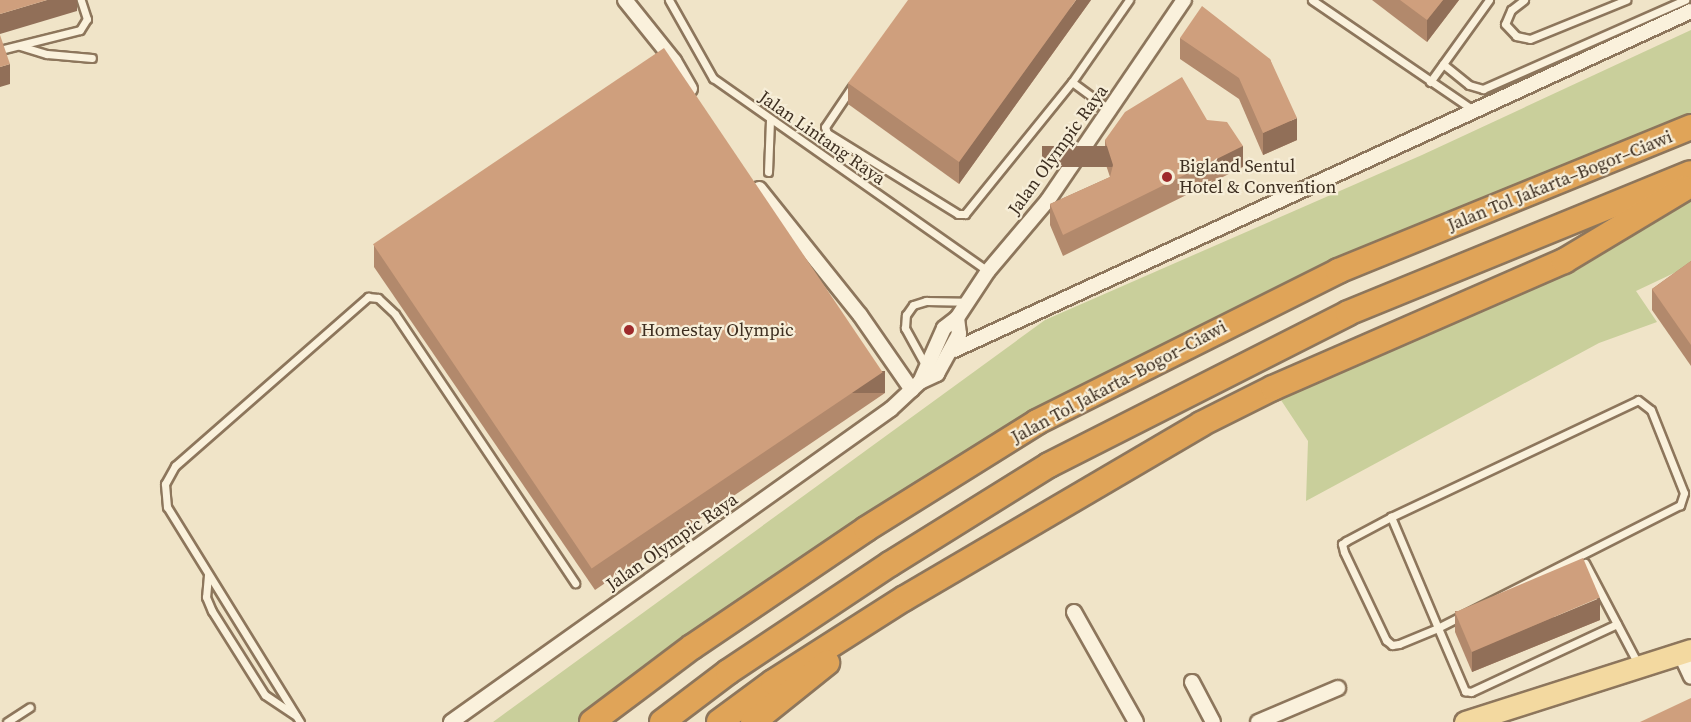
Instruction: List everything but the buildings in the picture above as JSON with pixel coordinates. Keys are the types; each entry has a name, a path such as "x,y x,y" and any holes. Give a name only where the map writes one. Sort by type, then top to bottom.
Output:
{"highway":[{"name":"Jalan Tol Jakarta–Bogor–Ciawi","path":"592,722 692,647 866,529 1037,422 1338,271 1691,127"},
{"path":"662,722 728,672 890,564 1049,465 1348,313 1691,173"},
{"path":"719,722 905,598 1201,424 1273,388 1564,261 1691,184"},
{"path":"753,722 905,598"}],"main road":[{"path":"1465,722 1685,652"}],"street":[{"path":"625,0 674,61 698,102"},
{"name":"Jalan Olympic Raya","path":"916,386 944,328 957,318 965,302 988,271 1048,200 1184,0"},
{"path":"954,350 1245,213 1475,112 1691,11"},
{"path":"751,180 916,386"},
{"name":"Jalan Olympic Raya","path":"451,722 891,409 916,386 937,374 954,350 959,334 957,318"},
{"path":"1074,612 1136,722"},
{"path":"1685,652 1691,677"},
{"path":"1192,682 1213,722"},
{"path":"1258,722 1338,688"}],"lane":[{"path":"0,50 80,30 87,19 81,0"},
{"name":"Jalan Lintang Raya","path":"669,0 713,78 988,271"},
{"path":"858,78 825,127 827,133 958,214 965,214 1072,82 1129,0"},
{"path":"1312,0 1475,112"},
{"path":"1430,82 1489,0"},
{"path":"1524,0 1511,10 1505,24 1516,36 1530,39 1626,0"},
{"path":"1443,64 1469,85 1483,89 1684,0"},
{"path":"17,45 47,54 92,58"},
{"path":"1072,82 1110,110"},
{"path":"768,172 770,120"},
{"path":"298,719 167,507 165,484 175,466 368,297 378,298 395,314 575,583"},
{"path":"937,374 925,366 905,328 906,315 914,305 926,301 965,302"},
{"path":"1638,400 1651,410 1684,493 1680,505 1582,558 1438,628 1392,645 1386,640 1342,544 1391,517 1638,400"},
{"path":"1391,517 1462,688 1471,692 1617,624"},
{"path":"1582,558 1639,666"},
{"path":"208,575 206,597 218,620 265,695 298,719"},
{"path":"7,722 30,707"}],"green space":[{"path":"1691,30 1691,127 1338,271 1037,422 592,722 493,722 1045,320 1422,155"},
{"path":"1691,184 1691,265 1636,291 1657,322 1599,343 1306,501 1308,441 1273,388 1564,261"}],"place":[{"name":"Bigland Sentul Hotel & Convention","path":"1167,177"},
{"name":"Homestay Olympic","path":"629,330"}]}
